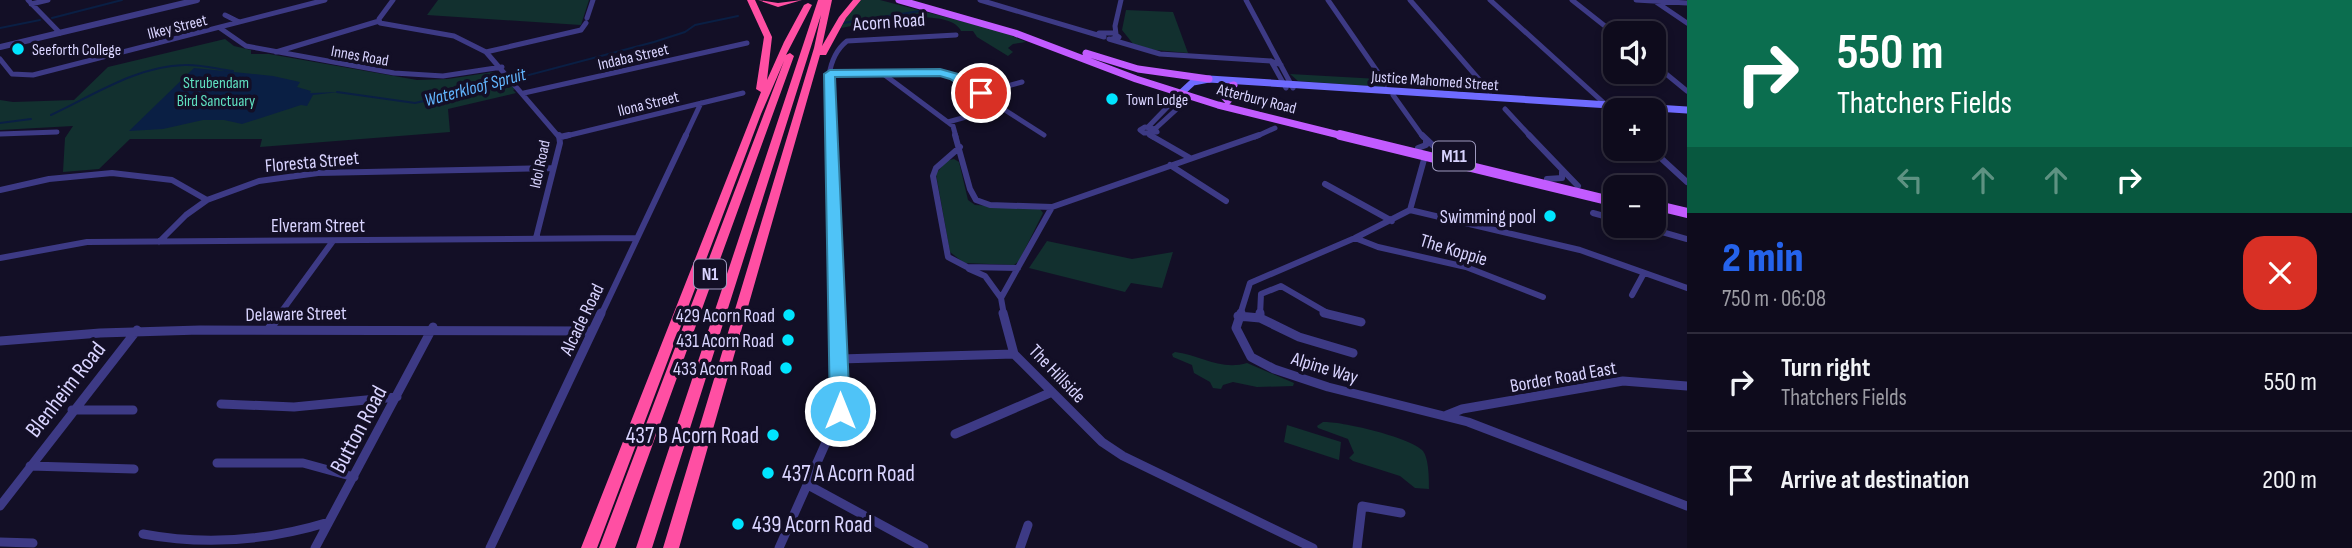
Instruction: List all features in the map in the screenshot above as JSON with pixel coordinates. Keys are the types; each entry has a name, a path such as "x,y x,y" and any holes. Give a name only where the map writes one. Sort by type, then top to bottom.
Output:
{"highway":[{"path":"751,0 769,43 756,114"},
{"path":"588,548 756,114 805,2 778,5 762,0"},
{"name":"N1","path":"644,548 822,0"},
{"path":"820,43 828,0"},
{"path":"671,548 808,80 834,0"},
{"path":"808,80 838,25 857,0"},
{"name":"N1","path":"607,548 805,2"}],"main road":[{"name":"Atterbury Road","path":"900,0 1015,33 1187,93 1425,156 1603,199"},
{"name":"Atterbury Road","path":"919,0 986,18 1187,93 1603,192"},
{"path":"1060,45 1125,66 1209,79"},
{"name":"Justice Mahomed Street","path":"1187,93 1193,82 1209,79 1603,110"},
{"name":"Justice Mahomed Street","path":"1187,93 1209,85 1288,86 1603,110"},
{"path":"1228,101 1220,92 1234,85"},
{"name":"Justice Mahomed Street","path":"1666,111 1687,112"},
{"name":"Justice Mahomed Street","path":"1666,111 1687,112"},
{"path":"1666,208 1687,213"},
{"path":"1666,215 1687,220"}],"street":[{"path":"29,2 48,0"},
{"path":"0,47 197,0"},
{"path":"295,0 303,6"},
{"name":"Ilkey Street","path":"0,59 12,74 33,75 325,0"},
{"path":"275,52 379,21 393,0"},
{"path":"486,52 581,30 587,21 593,0"},
{"path":"980,0 1084,31 1118,36"},
{"path":"1107,35 1115,26 1121,0"},
{"path":"1246,0 1288,86"},
{"path":"1328,0 1386,84"},
{"path":"1409,0 1490,92"},
{"path":"1490,0 1603,104"},
{"path":"1573,0 1603,24"},
{"path":"1636,0 1687,3"},
{"path":"1654,1 1687,23"},
{"path":"29,2 60,33"},
{"path":"225,15 239,22"},
{"name":"Idol Road","path":"379,21 384,25 453,35 486,52 508,74 560,137 536,238"},
{"path":"1115,26 1118,36 1132,48"},
{"name":"Innes Road","path":"220,27 242,44 421,76 502,68"},
{"name":"Acorn Road","path":"779,548 840,411 830,74 841,46 847,41 956,35"},
{"path":"1107,35 1132,48 1160,54 1274,60 1281,65 1288,86"},
{"name":"Indaba Street","path":"524,93 747,43"},
{"path":"882,73 948,121 956,132 970,189 976,200 990,205 1052,207 1275,128"},
{"path":"830,74 945,74 981,93 1044,135"},
{"path":"1666,74 1687,91"},
{"path":"981,93 1022,82"},
{"name":"Ilona Street","path":"560,137 743,93"},
{"path":"1153,130 1187,93"},
{"path":"1187,93 1149,135 1190,158"},
{"path":"1393,95 1426,140 1441,153"},
{"name":"Alcade Road","path":"490,548 701,103"},
{"path":"948,121 1002,107"},
{"path":"1505,108 1562,172 1578,186"},
{"path":"1153,130 1165,143"},
{"path":"0,134 57,132"},
{"path":"1418,148 1426,145 1426,140"},
{"path":"960,147 936,168 932,180 947,255 954,262 985,276 1001,298 1052,207"},
{"path":"1353,353 1299,337 1260,318 1238,316 1250,283 1355,238 1410,210 1425,156"},
{"path":"1664,161 1687,182"},
{"path":"1170,165 1227,201"},
{"name":"Floresta Street","path":"159,242 186,215 207,200 253,183 318,173 553,169"},
{"path":"1547,179 1562,178 1562,172"},
{"path":"0,190 49,179 112,173 172,180 207,200"},
{"path":"1325,184 1392,221"},
{"path":"1410,210 1580,250 1687,288"},
{"path":"1592,213 1603,216"},
{"path":"1666,233 1687,239"},
{"name":"Elveram Street","path":"0,258 74,243 637,238"},
{"name":"The Koppie","path":"1355,238 1372,246 1440,260 1520,286 1543,297"},
{"path":"269,329 333,240"},
{"path":"964,266 1018,268"},
{"path":"1632,295 1644,273"},
{"path":"1260,318 1261,293 1281,286 1324,313 1361,323"},
{"name":"The Hillside","path":"1001,298 1014,354 1115,451 1313,548"},
{"name":"Alpine Way","path":"1238,316 1236,328 1239,338 1251,357 1265,366 1328,387 1478,425 1687,506"},
{"name":"Delaware Street","path":"0,341 66,333 136,330 433,327 592,331"},
{"name":"Button Road","path":"315,548 433,327"},
{"name":"Blenheim Road","path":"0,506 136,330"},
{"path":"840,359 1014,354"},
{"name":"Border Road East","path":"1445,415 1462,409 1623,381 1687,386"},
{"path":"955,434 1052,392"},
{"path":"221,404 294,407 397,397"},
{"path":"72,410 132,410"},
{"path":"217,463 303,463 354,477"},
{"path":"30,466 134,469"},
{"path":"808,485 924,548"},
{"path":"1357,548 1362,506 1401,513"},
{"path":"143,534 164,539 227,543 260,539 329,522"},
{"path":"1020,548 1028,525"},
{"path":"0,542 33,543"}],"green space":[{"path":"438,0 589,0 581,25 427,15"},
{"path":"860,0 880,0 1003,32 1026,42 1013,44 1008,48 1013,52 1008,56 977,37 973,31 961,31 953,23 941,19 906,18 841,28"},
{"path":"1126,10 1173,12 1188,53 1134,45 1122,30"},
{"name":"Strubendam Bird Sanctuary","path":"225,39 234,46 251,50 251,54 269,54 417,80 448,79 493,72 502,75 516,89 513,90 516,93 448,109 450,132 260,147 262,139 130,139 99,169 63,172 65,138 73,126 0,130 0,100 74,100 108,67"},
{"path":"1290,74 1379,79 1384,87 1298,81"},
{"path":"954,159 959,162 968,200 975,205 1040,209 1043,213 1019,261 1014,265 964,263 950,252 936,174 946,161"},
{"path":"1047,241 1132,259 1173,252 1162,288 1131,283 1125,292 1029,268"},
{"path":"1175,352 1219,364 1247,363 1294,383 1293,386 1257,387 1233,382 1223,385 1221,389 1213,388 1210,382 1194,373 1192,365 1173,357"},
{"path":"1323,422 1376,431 1417,446 1426,459 1429,489 1415,488 1400,476 1353,461 1349,458 1354,453 1348,439 1318,428"},
{"path":"1287,425 1341,442 1339,460 1284,442"}],"water":[{"path":"194,68 273,76 300,82 297,87 311,91 310,93 339,92 313,95 307,106 301,105 242,124 224,120 203,120 163,129 129,131"}],"waterway":[{"path":"52,18 122,0"},
{"path":"843,23 920,11"},
{"name":"Waterkloof Spruit","path":"487,86 654,42 685,32 695,25 738,16"},
{"path":"0,28 40,20"},
{"name":"Waterkloof Spruit","path":"51,115 115,83 149,71 190,65 233,71"},
{"name":"Waterkloof Spruit","path":"337,92 415,103 477,89"},
{"name":"Waterkloof Spruit","path":"0,123 31,119"}],"place":[{"name":"Seeforth College","path":"18,49"},
{"name":"Town Lodge","path":"1112,99"},
{"name":"Swimming pool","path":"1550,216"},
{"name":"429 Acorn Road","path":"789,315"},
{"name":"431 Acorn Road","path":"788,340"},
{"name":"433 Acorn Road","path":"786,368"},
{"name":"437 B Acorn Road","path":"773,435"},
{"name":"437 A Acorn Road","path":"768,473"},
{"name":"439 Acorn Road","path":"738,524"}],"route":[{"path":"840,411 828,81 830,74 940,73 954,76 981,93"}]}
